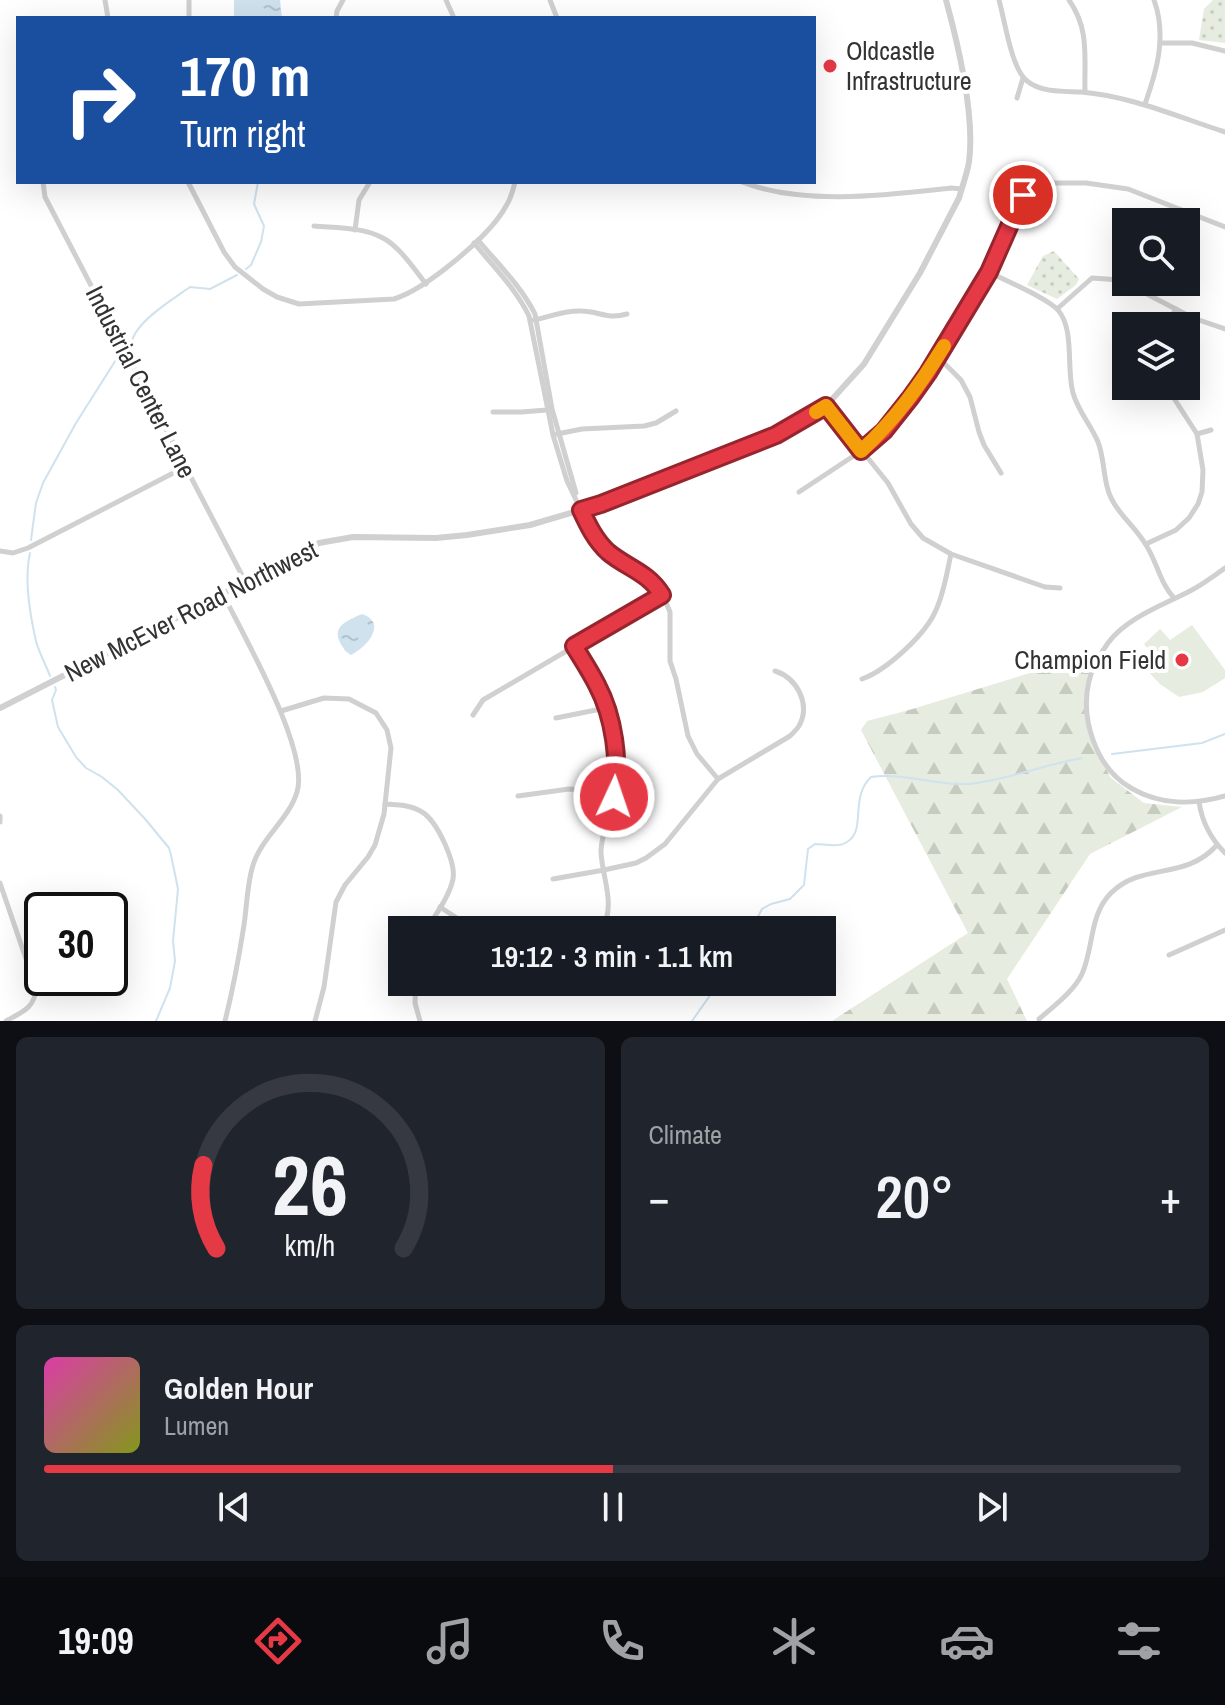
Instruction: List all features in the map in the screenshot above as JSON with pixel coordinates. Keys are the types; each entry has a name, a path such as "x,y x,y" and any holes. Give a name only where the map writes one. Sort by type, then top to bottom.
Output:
{"street":[{"name":"New McEver Road Northwest","path":"0,708 319,543 339,538 436,538 530,525 601,504 776,435 826,406 864,364 920,273 962,189 969,162 968,117 961,62 946,0"},
{"path":"999,0 1013,54 1023,77 1037,87 1085,92 1145,104 1225,132"},
{"path":"1069,0 1076,10 1085,37 1085,92"},
{"path":"1145,104 1160,43 1161,27 1154,0"},
{"path":"1160,43 1192,43 1225,51"},
{"path":"1017,98 1023,77"},
{"path":"799,492 861,451 884,431 902,409 938,357 989,272 1027,183 1086,183 1128,189 1225,227"},
{"name":"Industrial Center Lane","path":"43,184 45,197 245,581"},
{"path":"189,184 235,267 263,289 299,304 378,301 406,295 426,284 476,242 505,209 514,184"},
{"path":"355,230 359,200 369,184"},
{"path":"750,184 780,192 825,196 880,196 962,189"},
{"path":"314,226 370,232 386,239 426,284"},
{"path":"476,242 528,300 556,434 581,510 596,538 609,552 654,582 670,612 670,661 688,736 697,754 718,779"},
{"path":"989,272 1042,299 1057,309 1064,321 1074,395 1098,442 1108,491 1146,544 1165,586 1174,598"},
{"path":"1057,309 1092,278 1109,278 1135,286 1193,318 1225,329"},
{"path":"534,320 582,310 615,317 627,314"},
{"path":"938,357 961,380 970,397 984,445 1001,473"},
{"path":"1146,544 1176,530 1189,518 1202,492 1203,470 1197,434 1175,400"},
{"path":"826,406 888,483 911,524 923,538 951,554 1045,587 1060,588"},
{"path":"493,412 550,410"},
{"path":"556,434 582,429 644,426 676,411"},
{"path":"1197,434 1211,430"},
{"path":"0,551 13,553 28,548 185,467"},
{"path":"862,679 891,664 931,620 937,609 951,554"},
{"path":"1225,568 1121,629 1110,641 1094,666 1088,683 1087,720 1097,750 1109,769 1119,780 1143,794 1181,803 1225,796"},
{"path":"223,594 281,711 299,768 297,794 253,865 225,1021"},
{"path":"473,715 483,700 662,595"},
{"path":"574,646 597,685 615,742 618,767 601,849 609,906 607,916"},
{"path":"553,879 636,863 646,858 665,844 718,779 790,736 799,727 802,702 798,687 784,674 775,671"},
{"path":"281,711 311,701 337,697 349,699 376,713 387,730 391,748 385,804 375,845 336,902 324,987 315,1021"},
{"path":"556,718 606,708"},
{"path":"518,796 569,789 598,791 614,797"},
{"path":"1199,802 1206,826 1225,853"},
{"path":"385,804 416,808 435,825 453,866 453,881 435,916"},
{"path":"0,816 0,822"},
{"path":"1039,1019 1081,978 1097,916 1109,895 1134,878 1187,866 1217,845"},
{"path":"0,883 36,988 35,999 28,1009 6,1021"},
{"path":"440,907 454,916"},
{"path":"1169,955 1225,930"},
{"path":"415,996 420,1021"}],"green space":[{"path":"1213,0 1225,0 1225,43 1199,40 1204,9"},
{"path":"1054,251 1079,279 1076,285 1057,299 1027,285 1043,256"},
{"name":"Champion Field","path":"1192,625 1225,670 1225,678 1203,692 1179,697 1160,684 1141,664 1153,655 1144,644 1160,629 1170,640"},
{"path":"1105,650 1088,677 1085,710 1092,743 1111,778 1144,803 1182,807 1090,854 1007,979 1027,1021 832,1021 968,933 861,730 867,721"}],"water":[{"path":"234,0 280,0 282,16 234,16"},
{"path":"362,614 374,623 374,629 368,641 351,655 339,639 339,629 345,622"}],"waterway":[{"path":"246,269 251,265 261,242 264,226 254,204 258,184"},
{"path":"132,341 148,318 190,287 210,289 237,275"},
{"path":"31,540 36,503 43,483 119,355"},
{"path":"30,553 28,585 32,620 37,645 50,676"},
{"path":"55,687 52,700 58,727 76,757 86,768 118,790 169,848 178,889 173,941 175,961 170,988 156,1021"},
{"path":"1112,754 1202,743 1225,734"},
{"path":"758,916 762,909 790,899 804,885 808,849 815,844 843,844 853,837 861,794 871,777 977,783 1082,758"},
{"path":"692,1021 710,996"}],"slow traffic":[{"path":"816,412 826,406 861,451 884,431 902,409 944,346"}],"place":[{"name":"Oldcastle Infrastructure","path":"830,66"},
{"name":"Champion Field","path":"1182,660"}],"route":[{"path":"614,797 618,767 604,700 574,646 662,595 654,582 609,552 596,538 581,510 776,435 826,406 861,451 884,431 928,373 989,272 1023,195"}]}
